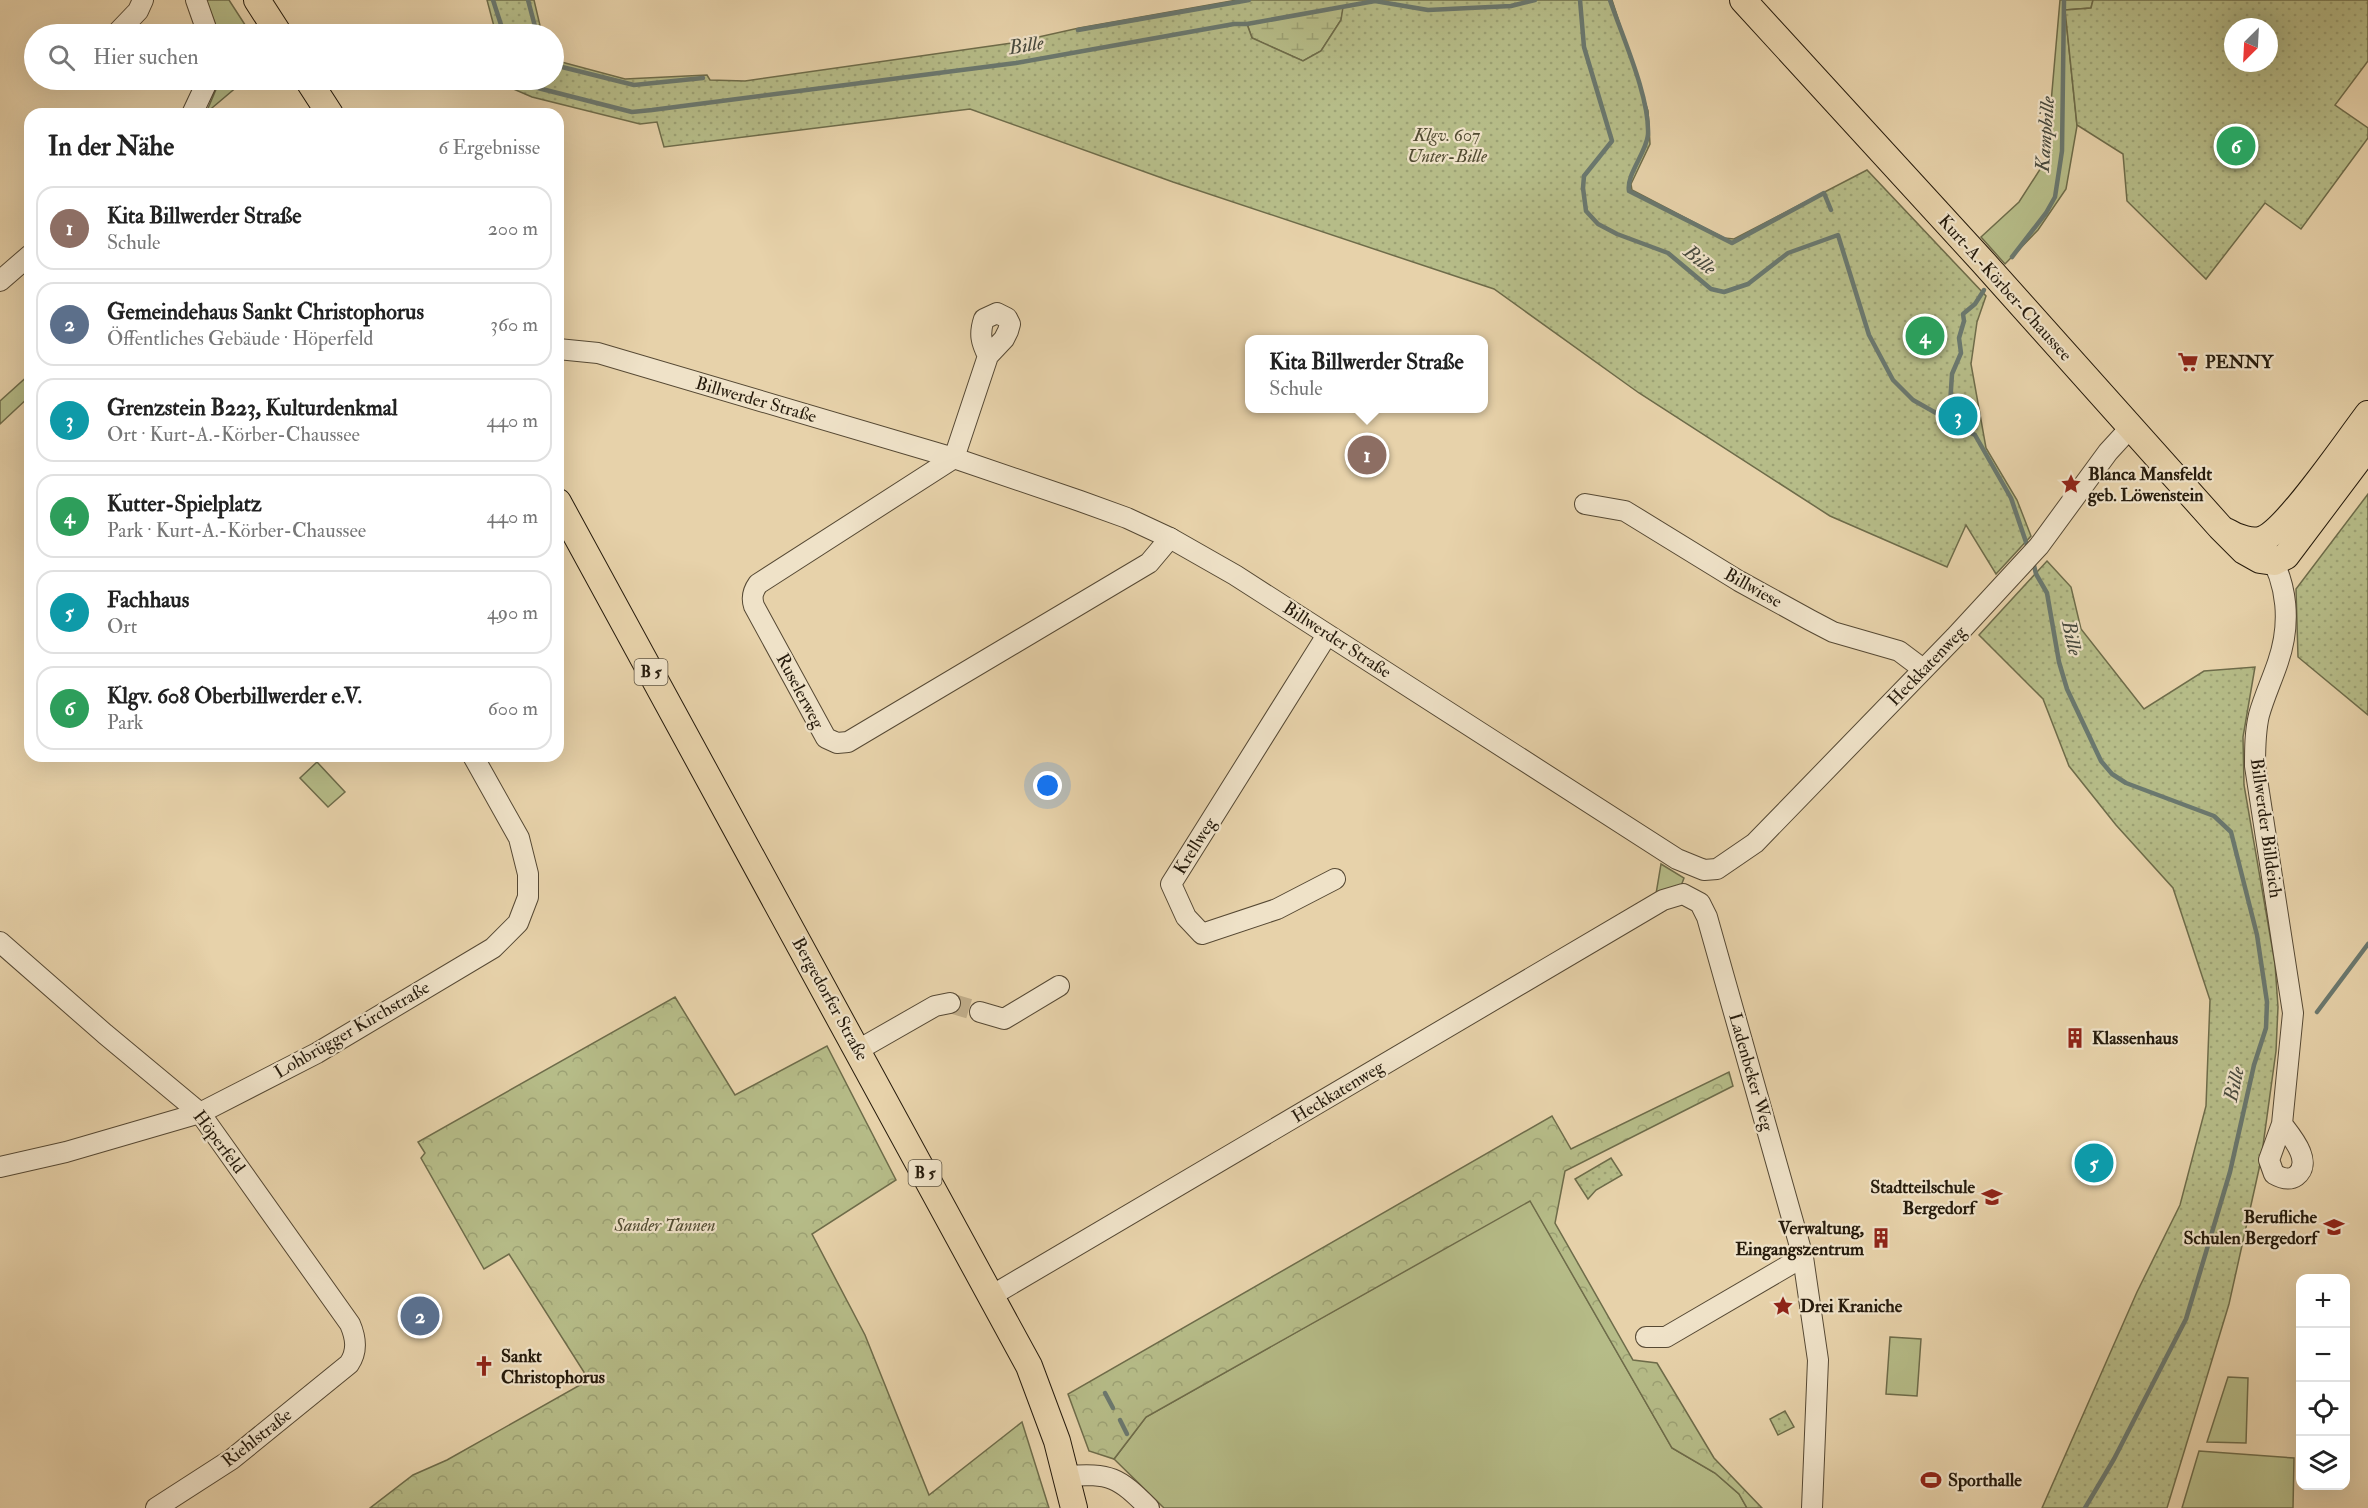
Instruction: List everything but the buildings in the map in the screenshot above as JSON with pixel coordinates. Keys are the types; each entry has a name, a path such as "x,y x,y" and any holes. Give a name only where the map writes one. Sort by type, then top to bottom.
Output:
{"main road":[{"path":"257,0 273,24"},
{"name":"Kurt-A.-Körber-Chaussee","path":"1743,0 1983,262 2220,527 2244,551 2255,558 2274,562"},
{"path":"314,90 326,108"},
{"path":"2274,562 2286,556 2293,548 2358,449 2368,414"},
{"path":"2220,527 2240,538 2261,540 2282,526 2358,449"},
{"name":"Bergedorfer Straße","path":"564,513 1029,1366 1050,1419 1074,1508"}],"street":[{"path":"126,24 138,11 143,0"},
{"path":"196,0 204,24"},
{"path":"195,108 203,90"},
{"path":"0,281 24,260"},
{"name":"Billwerder Straße","path":"564,350 598,353 954,458 1127,518 1170,538 1263,592 1677,858 1697,868"},
{"path":"954,458 988,356"},
{"name":"Heckkatenweg","path":"1697,868 1710,870 1723,867 1755,843 2039,546 2108,452 2130,428"},
{"name":"Ruselerweg","path":"954,458 758,584 754,591 752,599 754,606 821,731 826,738 834,742 848,742 1149,563 1170,538"},
{"name":"Billwiese","path":"1585,504 1625,511 1739,582 1826,628 1899,651 1923,669"},
{"name":"Billwerder Billdeich","path":"2261,540 2274,562 2285,594 2287,620 2279,661 2259,714 2255,738 2255,766 2294,1013 2282,1124"},
{"name":"Krellweg","path":"1328,635 1171,884 1186,917 1202,934 1276,909 1335,879"},
{"name":"Lohbrügger Kirchstraße","path":"0,1167 66,1152 200,1113 317,1053 493,948 518,923 528,897 528,874 519,838 476,762"},
{"name":"Heckkatenweg","path":"991,1296 1663,900 1680,894 1687,895"},
{"name":"Ladenbeker Weg","path":"1687,895 1700,903 1707,917 1803,1257 1818,1359 1812,1508"},
{"name":"Höperfeld","path":"0,942 200,1113 350,1324 356,1341 352,1359"},
{"path":"980,1012 1004,1019 1059,986"},
{"path":"858,1050 935,1006 950,1003"},
{"path":"1646,1337 1666,1337 1803,1257"},
{"name":"Riehlstraße","path":"156,1508 232,1459 325,1384 352,1359"},
{"path":"1066,1476 1090,1474 1113,1478 1128,1487 1149,1508"}],"green space":[{"path":"206,0 229,0 245,24 215,24"},
{"path":"487,0 534,0 540,24 493,24"},
{"name":"Klgv. 607 Unter-Bille","path":"1237,0 1612,0 1648,111 1650,144 1631,184 1632,190 1724,238 1734,239 1867,170 1986,296 1977,322 1971,364 1986,448 2017,500 2031,536 1996,574 1966,525 1947,567 1830,516 1639,393 1494,289 1173,182 970,109 664,147 657,122 640,124 532,97 516,90 564,90 564,63 625,79 707,75 710,80 745,81 1012,43 1079,28","holes":["1343,7 1341,20 1321,51 1303,61 1252,38 1247,24"]},
{"path":"2060,0 2093,0 2091,8 2065,10 2077,126 2066,189 2038,230 2005,264 1981,237 2019,202 2046,160"},
{"path":"2093,0 2368,0 2368,61 2335,105 2368,128 2368,138 2301,229 2265,203 2206,279 2127,201 2123,154 2077,125 2065,10 2091,8"},
{"path":"1344,6 1341,20 1321,51 1303,61 1252,38 1247,24"},
{"path":"216,90 233,90 212,108 208,108"},
{"path":"24,379 24,402 0,424 0,401"},
{"path":"2368,494 2368,715 2298,657 2296,589"},
{"path":"2047,561 2071,587 2081,629 2144,709 2204,671 2255,667 2243,737 2244,785 2275,964 2278,1007 2276,1051 2261,1160 2229,1304 2167,1508 2042,1508 2137,1292 2180,1205 2206,1106 2210,1000 2173,888 2116,825 2069,766 2043,699 1979,635"},
{"path":"317,762 345,792 328,807 300,778"},
{"path":"1661,864 1684,878 1681,886 1656,894"},
{"name":"Sander Tannen","path":"675,997 735,1095 827,1046 896,1180 812,1234 865,1335 929,1495 1022,1422 1049,1508 370,1508 413,1475 447,1460 589,1380 509,1254 484,1269 421,1158 425,1153 418,1142"},
{"path":"1729,1072 1733,1086 1565,1171 1555,1223 1633,1360 1657,1363 1714,1458 1762,1508 1747,1508 1739,1494 1715,1473 1672,1448 1530,1201 1146,1417 1114,1459 1089,1451 1068,1394 1552,1116 1571,1149"},
{"path":"1611,1158 1622,1175 1596,1190 1588,1199 1575,1179"},
{"path":"1530,1200 1672,1448 1715,1473 1739,1494 1747,1508 1164,1508 1114,1459 1146,1417"},
{"path":"1890,1337 1921,1339 1917,1396 1886,1394"},
{"path":"2228,1377 2248,1378 2246,1443 2207,1442"},
{"path":"1785,1411 1794,1427 1778,1435 1770,1419"},
{"path":"2199,1451 2294,1458 2293,1508 2182,1508"}],"waterway":[{"name":"Bille","path":"493,0 501,24"},
{"path":"528,0 534,24"},
{"path":"1078,30 1249,0"},
{"name":"Bille","path":"546,90 632,112 1016,63 1375,1 1428,10 1511,6 1535,0"},
{"name":"Bille","path":"1580,0 1584,47 1612,141 1584,176 1586,211 1598,224 1617,234 1668,253 1711,289 1724,292 1748,284 1788,253 1838,235 1869,335 1893,380 1913,400 1975,435 2011,498 2028,548"},
{"path":"1610,0 1640,85 1647,120 1648,135 1630,178 1629,191 1732,243 1824,193 1831,210"},
{"name":"Kampbille","path":"2012,257 2046,213 2055,197 2062,151 2064,0"},
{"path":"564,68 634,85 703,78"},
{"name":"Kampbille","path":"1949,420 1952,374 1961,353 1959,338 1964,321 1963,314 1975,304 1984,290"},
{"name":"Bille","path":"2033,561 2036,574 2047,593 2059,662 2067,689 2101,761 2112,774 2126,783 2214,816 2231,832 2257,935 2267,1002 2266,1028 2254,1065 2230,1172 2186,1319 2114,1459 2085,1508"},
{"path":"2317,1012 2368,944"},
{"path":"1105,1393 1113,1408"},
{"path":"1120,1420 1127,1434"}],"tunnel":[{"path":"950,1003 980,1012"}],"place":[{"name":"Klgv. 608 Oberbillwerder e.V.","path":"2236,146"},
{"name":"Kutter-Spielplatz","path":"1925,336"},
{"name":"PENNY","path":"2188,362"},
{"name":"Grenzstein B223, Kulturdenkmal","path":"1958,416"},
{"name":"Kita Billwerder Straße","path":"1367,455"},
{"name":"Blanca Mansfeldt geb. Löwenstein","path":"2071,484"},
{"name":"Klassenhaus","path":"2075,1038"},
{"name":"Fachhaus","path":"2094,1163"},
{"name":"Stadtteilschule Bergedorf","path":"1992,1197"},
{"name":"Berufliche Schulen Bergedorf","path":"2334,1227"},
{"name":"Verwaltung, Eingangszentrum","path":"1881,1238"},
{"name":"Drei Kraniche","path":"1783,1306"},
{"name":"Gemeindehaus Sankt Christophorus","path":"420,1316"},
{"name":"Sankt Christophorus","path":"484,1366"},
{"name":"Sporthalle","path":"1931,1480"}]}
